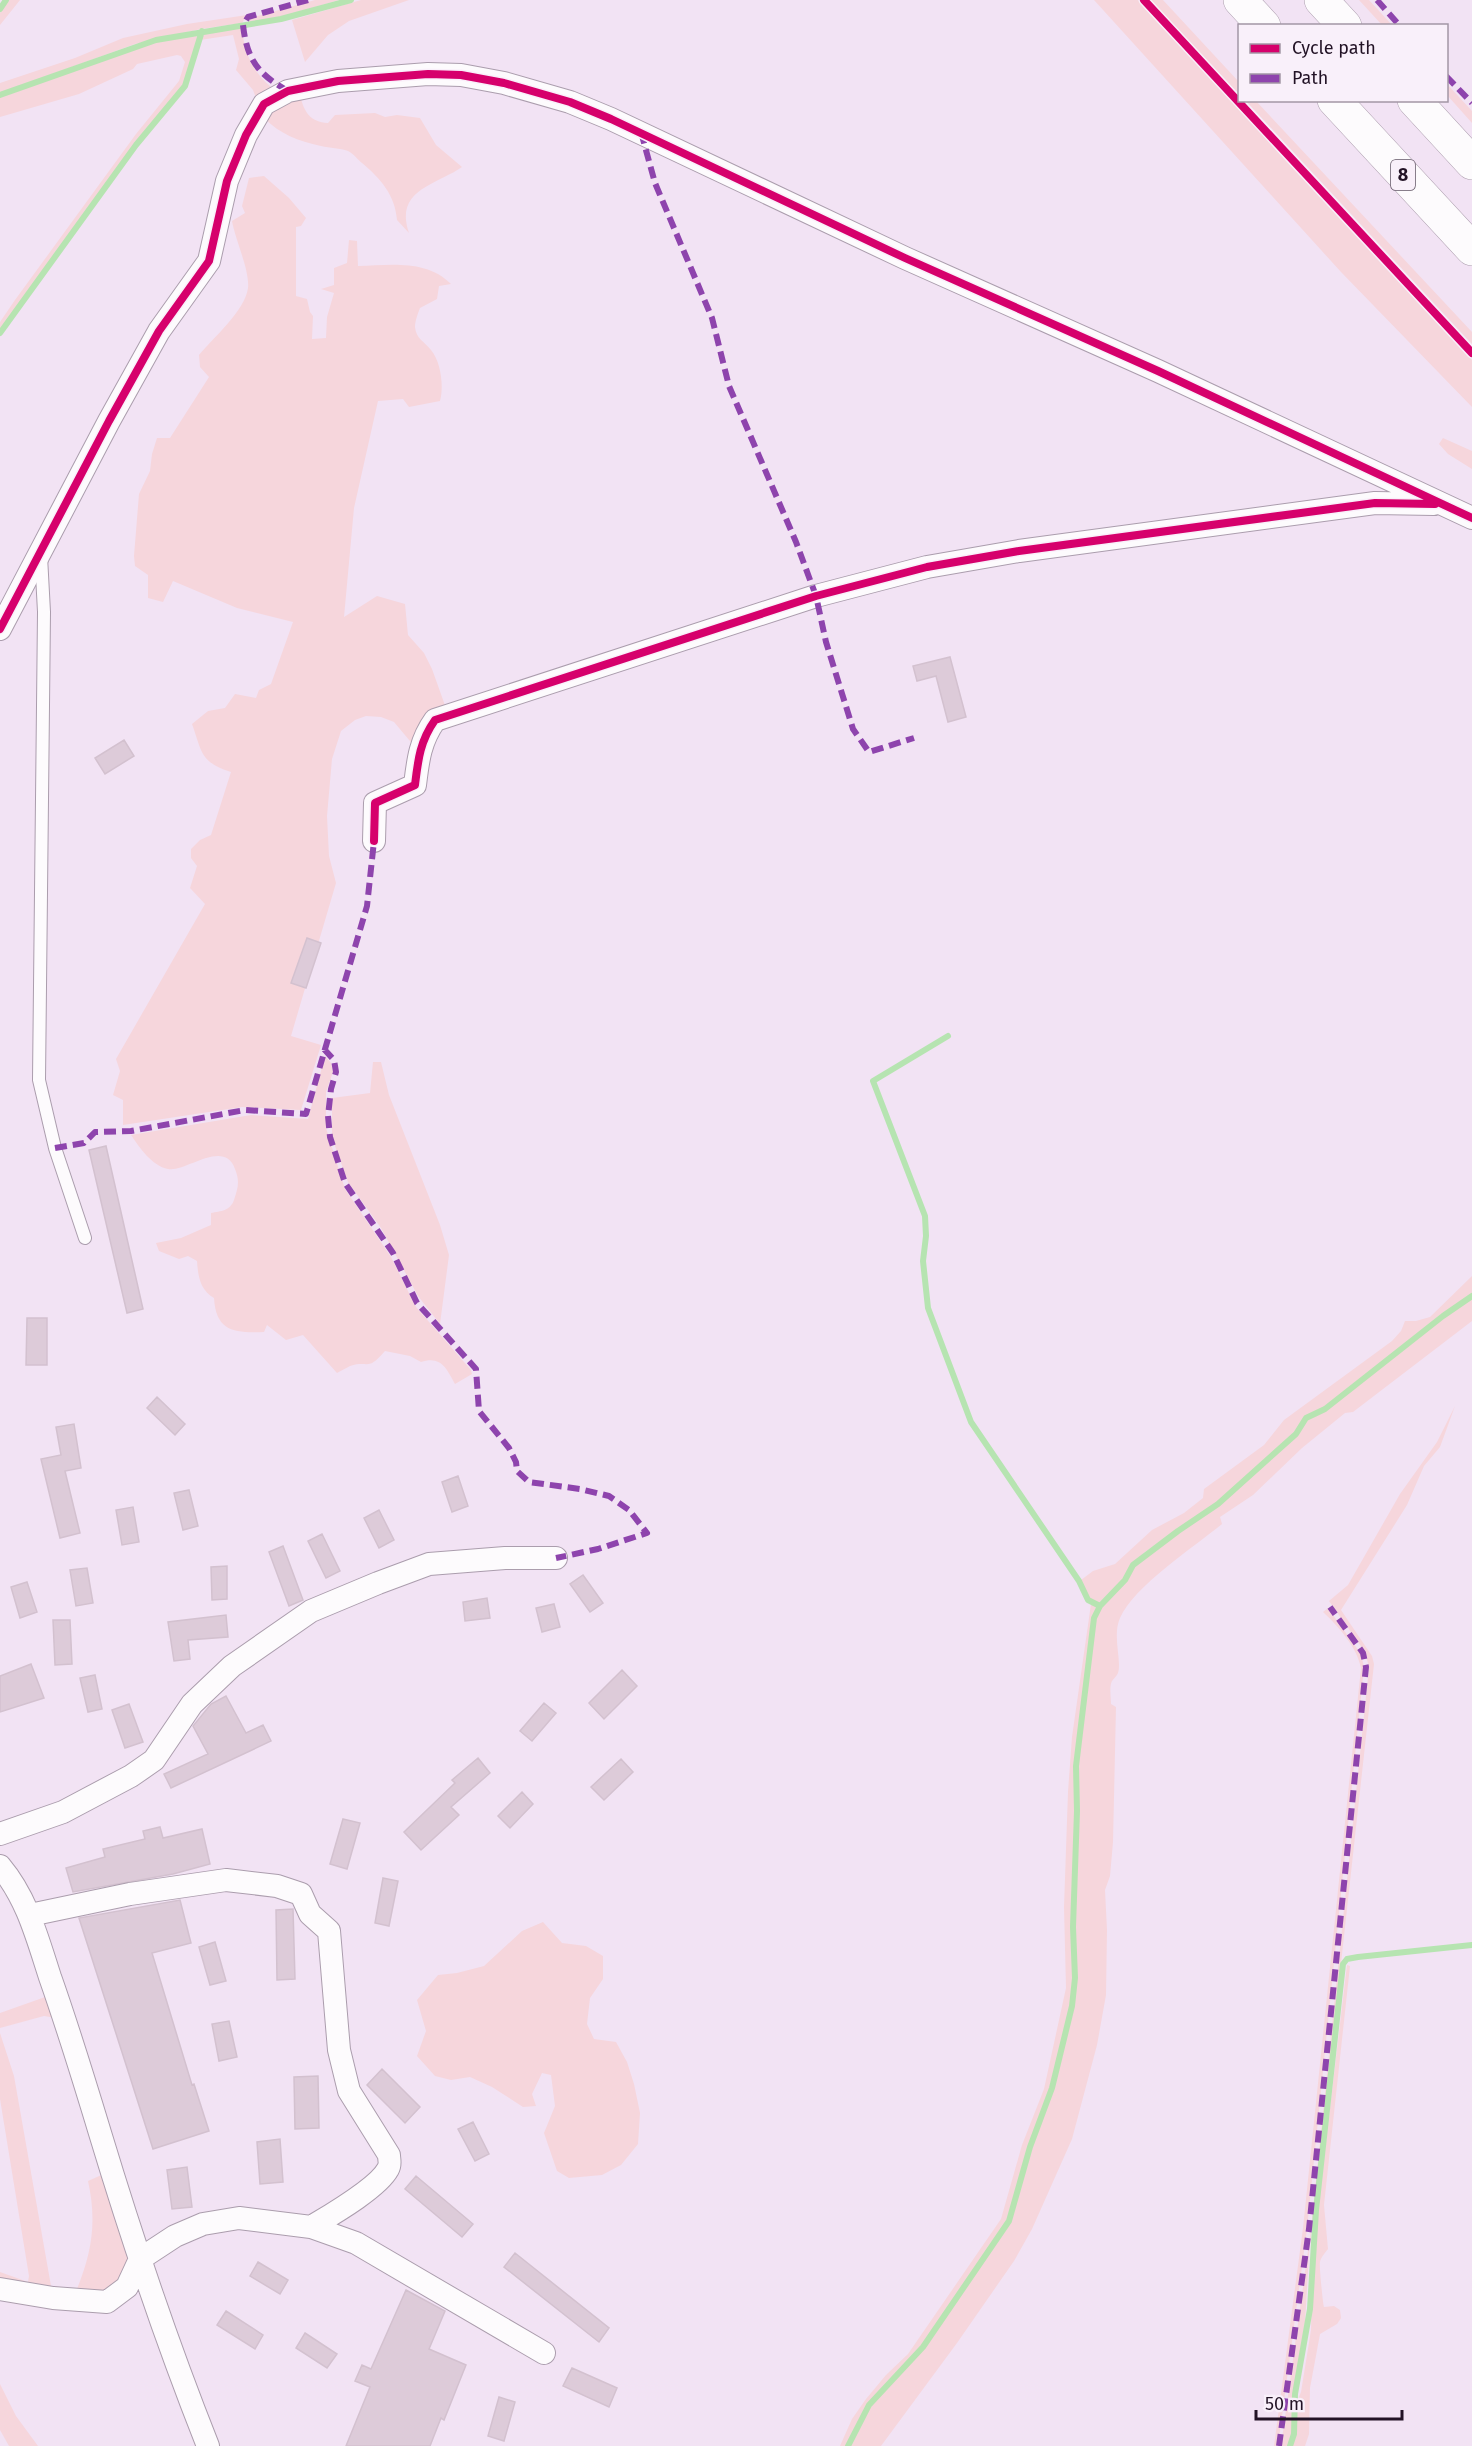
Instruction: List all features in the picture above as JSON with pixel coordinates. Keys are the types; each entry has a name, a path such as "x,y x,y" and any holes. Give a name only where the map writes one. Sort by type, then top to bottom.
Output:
{"highway":[{"path":"1240,0 1262,24"},
{"path":"1321,0 1343,24"},
{"name":"8","path":"1336,102 1472,249"},
{"path":"1416,102 1472,163"}],"street":[{"path":"0,628 109,421 159,332 209,261 227,181 246,135 264,104 288,91 338,81 428,74 461,75 504,83 570,102 611,118 905,258 1158,371 1472,518"},
{"path":"374,841 375,803 415,784 420,748 425,734 435,720 816,596 927,567 1018,551 1375,503 1442,504"},
{"path":"0,1834 63,1812 131,1776 154,1760 192,1704 216,1681 232,1666 311,1611 429,1564 505,1558 556,1557"},
{"path":"0,1866 19,1891 30,1915 140,2259 172,2353 208,2446"},
{"path":"30,1915 130,1894 226,1880 277,1886 301,1894 310,1914 329,1931 339,2050 349,2091 389,2155 390,2166 381,2179 311,2227"},
{"path":"0,2289 53,2298 108,2302 128,2287 140,2259 176,2236 203,2224 239,2218 311,2227 356,2243 544,2353"}],"lane":[{"path":"41,552 44,612 39,1080 55,1148 85,1238"}],"shaded area":[{"path":"8,0 20,0 0,25 0,13"},
{"path":"315,0 339,0 277,18 248,23 250,18"},
{"path":"361,0 409,0 349,21 328,35 305,62 292,20"},
{"path":"1094,0 1138,0 1472,360 1472,407 1341,272"},
{"path":"1150,0 1163,0 1238,81 1238,93"},
{"path":"1359,0 1369,0 1391,24 1381,24"},
{"path":"247,15 242,23 201,29 135,44 0,93 0,83 75,58 123,38 187,24"},
{"path":"242,28 250,60 264,81 271,87 256,98 253,90 236,70 239,59 233,35 200,40 202,34"},
{"path":"200,34 183,85 135,145 0,330 0,322 15,300 136,134 179,81 185,62 181,56 177,55 137,64 133,69 79,94 0,117 0,97 156,42"},
{"path":"1448,85 1472,111 1472,123 1448,96"},
{"path":"300,95 309,115 322,122 328,123 335,115 375,113 385,117 397,115 420,118 436,145 462,167 430,184 412,198 407,207 406,219 409,233 397,220 396,211 386,188 352,154 345,150 297,139 283,133 264,118 268,112"},
{"path":"1247,102 1257,102 1472,332 1472,344"},
{"path":"264,176 289,198 306,218 301,226 296,227 296,296 307,299 313,316 312,339 326,338 327,317 334,293 321,289 334,285 334,268 347,263 349,240 357,241 358,266 407,265 419,267 431,270 451,284 439,286 437,299 420,308 415,325 417,335 431,350 439,367 442,381 440,401 409,407 403,399 378,401 354,508 344,617 377,596 405,604 408,635 424,653 447,711 415,747 394,722 381,717 366,716 355,720 341,731 332,759 327,816 329,856 336,883 291,1036 321,1045 301,1110 242,1107 123,1125 123,1100 113,1095 120,1071 116,1059 205,904 190,888 197,866 191,858 191,849 200,840 211,835 231,772 208,760 201,749 192,724 208,711 225,708 235,694 256,698 259,690 271,684 293,622 237,608 173,581 163,602 148,598 148,575 135,566 134,556 139,494 150,471 157,438 170,438 209,377 200,367 199,355 228,324 246,297 247,273 232,221 245,213 242,206 249,178"},
{"path":"1443,438 1472,451 1472,469 1448,454 1439,444"},
{"path":"325,1056 331,1063 333,1072 326,1092 326,1128 345,1189 391,1257 416,1307 471,1370 472,1374 455,1384 446,1369 434,1360 421,1362 410,1356 385,1351 371,1363 356,1364 337,1373 303,1335 286,1340 267,1325 264,1332 244,1332 229,1328 219,1318 214,1298 203,1287 197,1261 188,1256 179,1259 159,1251 156,1243 181,1238 211,1225 211,1213 225,1210 232,1204 238,1177 230,1160 222,1156 213,1156 175,1169 162,1167 146,1155 131,1135 251,1115 308,1119"},
{"path":"373,1062 381,1062 389,1095 440,1225 449,1255 440,1324 418,1296 381,1228 348,1182 332,1138 332,1098 370,1093"},
{"path":"1472,1276 1472,1293 1324,1408 1304,1417 1295,1433 1217,1502 1145,1552 1132,1564 1124,1578 1099,1603 1089,1598 1081,1580 1093,1571 1115,1564 1152,1530 1184,1513 1203,1498 1204,1489 1264,1445 1284,1420 1392,1341 1401,1331 1405,1321 1430,1317"},
{"path":"1472,1298 1472,1321 1353,1412 1345,1413 1302,1448 1253,1495 1220,1517 1222,1524 1151,1580 1127,1606 1120,1618 1117,1632 1119,1668 1110,1689 1111,1704 1116,1707 1113,1842 1110,1876 1105,1890 1106,1995 1097,2045 1072,2139 1032,2229 1014,2261 957,2343 881,2446 850,2446 870,2406 924,2348 1011,2222 1031,2148 1053,2089 1074,2006 1077,1978 1074,1928 1078,1811 1077,1766 1096,1619 1101,1607 1126,1581 1135,1566 1178,1532 1220,1505 1298,1435 1307,1420 1326,1411 1444,1317"},
{"path":"1455,1406 1440,1447 1424,1466 1407,1505 1341,1610 1372,1656 1374,1664 1309,2254 1305,2323 1293,2395 1292,2432 1288,2446 1281,2446 1311,2229 1369,1667 1365,1652 1329,1601 1348,1585 1400,1494 1437,1442"},
{"path":"1091,1604 1097,1607 1092,1618 1074,1766 1071,2006 1050,2088 1028,2147 1008,2220 922,2346 868,2404 846,2446 840,2446 852,2419 866,2399 908,2354 1001,2219 1022,2145 1044,2089 1066,1988 1064,1907 1068,1792 1072,1737"},
{"path":"1328,1608 1361,1654 1364,1667 1307,2229 1278,2446 1274,2446 1303,2228 1361,1668 1355,1652 1341,1630 1323,1612"},
{"path":"543,1922 562,1943 586,1946 603,1956 603,1979 590,1998 587,2024 594,2039 616,2042 627,2062 634,2084 640,2113 638,2144 621,2165 602,2175 569,2178 557,2171 544,2133 555,2106 551,2075 542,2073 532,2094 536,2106 523,2107 492,2087 470,2077 451,2080 435,2076 417,2056 426,2031 417,2000 438,1975 484,1966 522,1931"},
{"path":"1347,1965 1350,1966 1324,2205 1328,2249 1321,2258 1320,2265 1324,2307 1334,2306 1340,2310 1341,2318 1337,2324 1320,2334 1310,2388 1309,2434 1305,2446 1292,2446 1297,2402 1301,2392 1311,2330 1312,2275 1318,2210"},
{"path":"48,1996 56,2018 44,2016 0,2028 0,2013"},
{"path":"0,2033 14,2076 51,2286 77,2289 92,2236 91,2196 88,2181 106,2173 130,2262 111,2293 0,2285 0,2272 28,2282 29,2276 0,2099"},
{"path":"0,2384 16,2416 38,2446 9,2446 0,2430"}],"building":[{"path":"950,657 966,717 948,722 936,676 917,681 913,666"},
{"path":"124,740 134,756 105,774 95,758"},
{"path":"307,938 321,943 306,988 291,983"},
{"path":"106,1146 143,1309 127,1313 89,1150"},
{"path":"27,1318 47,1318 47,1365 26,1365"},
{"path":"157,1397 185,1424 175,1435 147,1408"},
{"path":"74,1424 81,1468 65,1471 80,1533 60,1538 41,1459 61,1455 56,1427"},
{"path":"458,1476 468,1506 452,1512 442,1482"},
{"path":"189,1490 198,1526 183,1530 174,1493"},
{"path":"133,1507 139,1542 122,1545 116,1510"},
{"path":"379,1510 394,1540 379,1548 364,1518"},
{"path":"322,1534 340,1571 326,1578 308,1541"},
{"path":"283,1546 303,1600 289,1606 269,1552"},
{"path":"227,1566 227,1599 212,1600 211,1567"},
{"path":"87,1568 93,1603 76,1606 70,1570"},
{"path":"583,1575 603,1603 590,1612 570,1584"},
{"path":"27,1582 37,1612 20,1618 11,1587"},
{"path":"487,1598 490,1618 465,1621 463,1602"},
{"path":"554,1604 560,1627 542,1632 536,1608"},
{"path":"226,1615 228,1637 188,1640 190,1659 174,1661 168,1622"},
{"path":"53,1620 70,1620 72,1664 55,1665"},
{"path":"31,1664 44,1698 0,1712 0,1676"},
{"path":"622,1670 637,1686 604,1719 589,1703"},
{"path":"95,1675 102,1709 88,1712 80,1678"},
{"path":"226,1696 246,1733 263,1725 271,1741 171,1788 164,1774 208,1754 193,1726 211,1704"},
{"path":"544,1703 556,1713 532,1741 520,1731"},
{"path":"129,1704 143,1742 125,1748 112,1710"},
{"path":"478,1758 490,1773 451,1807 459,1815 421,1850 404,1832 455,1783 452,1780"},
{"path":"621,1759 633,1772 604,1800 591,1787"},
{"path":"522,1792 533,1804 510,1828 498,1816"},
{"path":"343,1819 360,1823 347,1869 330,1864"},
{"path":"160,1827 163,1838 202,1829 210,1864 173,1874 73,1892 66,1868 105,1857 103,1849 145,1839 143,1831"},
{"path":"383,1878 398,1881 389,1926 375,1923"},
{"path":"180,1900 191,1943 152,1953 192,2085 194,2084 209,2131 153,2149 79,1918"},
{"path":"293,1909 295,1979 277,1980 276,1910"},
{"path":"215,1942 226,1981 210,1985 199,1947"},
{"path":"229,2021 237,2057 219,2061 212,2024"},
{"path":"382,2069 420,2107 405,2123 367,2085"},
{"path":"318,2076 319,2128 295,2129 294,2077"},
{"path":"473,2122 489,2154 475,2161 458,2129"},
{"path":"280,2139 283,2182 260,2184 257,2142"},
{"path":"187,2167 192,2207 172,2209 167,2170"},
{"path":"416,2176 473,2224 462,2237 405,2189"},
{"path":"515,2253 609,2328 599,2342 504,2267"},
{"path":"258,2262 288,2280 280,2294 250,2276"},
{"path":"406,2290 445,2311 429,2349 466,2365 444,2420 441,2418 430,2446 346,2446 370,2387 355,2381 362,2365 371,2369"},
{"path":"226,2311 263,2335 255,2349 217,2325"},
{"path":"305,2333 337,2354 327,2368 296,2348"},
{"path":"572,2368 617,2388 609,2407 563,2386"},
{"path":"499,2397 515,2402 504,2441 488,2436"}],"waterway":[{"path":"0,9 6,0"},
{"path":"0,95 156,40 281,19 351,0"},
{"path":"0,333 136,145 185,86 202,31"},
{"path":"948,1036 873,1081 925,1216 926,1236 923,1261 928,1308 971,1422 1079,1581 1088,1600 1100,1606"},
{"path":"848,2446 869,2405 923,2347 1009,2221 1030,2147 1052,2088 1072,2006 1075,1978 1073,1927 1077,1811 1076,1766 1094,1618 1100,1606 1125,1580 1133,1565 1218,1504 1296,1434 1306,1418 1325,1409 1443,1316 1472,1296"},
{"path":"1290,2446 1294,2434 1295,2394 1310,2309 1316,2210 1343,1964 1347,1959 1358,1957 1472,1945"}],"marked path":[{"path":"288,91 269,78 256,65 248,48 243,25 248,17 308,0"},
{"path":"1377,0 1398,24"},
{"path":"1448,78 1472,103"},
{"path":"641,132 655,183 712,318 729,386 796,542 816,596 826,642 853,729 869,752 914,738"},
{"path":"55,1148 84,1143 95,1132 131,1131 245,1110 306,1114 367,906 374,841"},
{"path":"324,1049 334,1060 336,1072 331,1089 328,1116 330,1137 345,1183 393,1253 417,1303 476,1369 479,1411 509,1448 516,1462 517,1471 529,1482 580,1489 609,1496 629,1510 647,1533 598,1549 556,1558"},
{"path":"1279,2446 1309,2229 1366,1667 1363,1653 1330,1607"}],"cycle path":[{"path":"1144,0 1238,101"},
{"path":"0,629 159,331 209,261 227,181 246,135 264,104 288,91 338,81 428,74 461,75 504,83 570,102 611,119 905,258 1158,371 1472,518"},
{"path":"1239,102 1472,353"},
{"path":"374,841 375,803 415,785 423,743 435,720 816,596 927,567 1019,551 1375,503 1435,504"}]}
